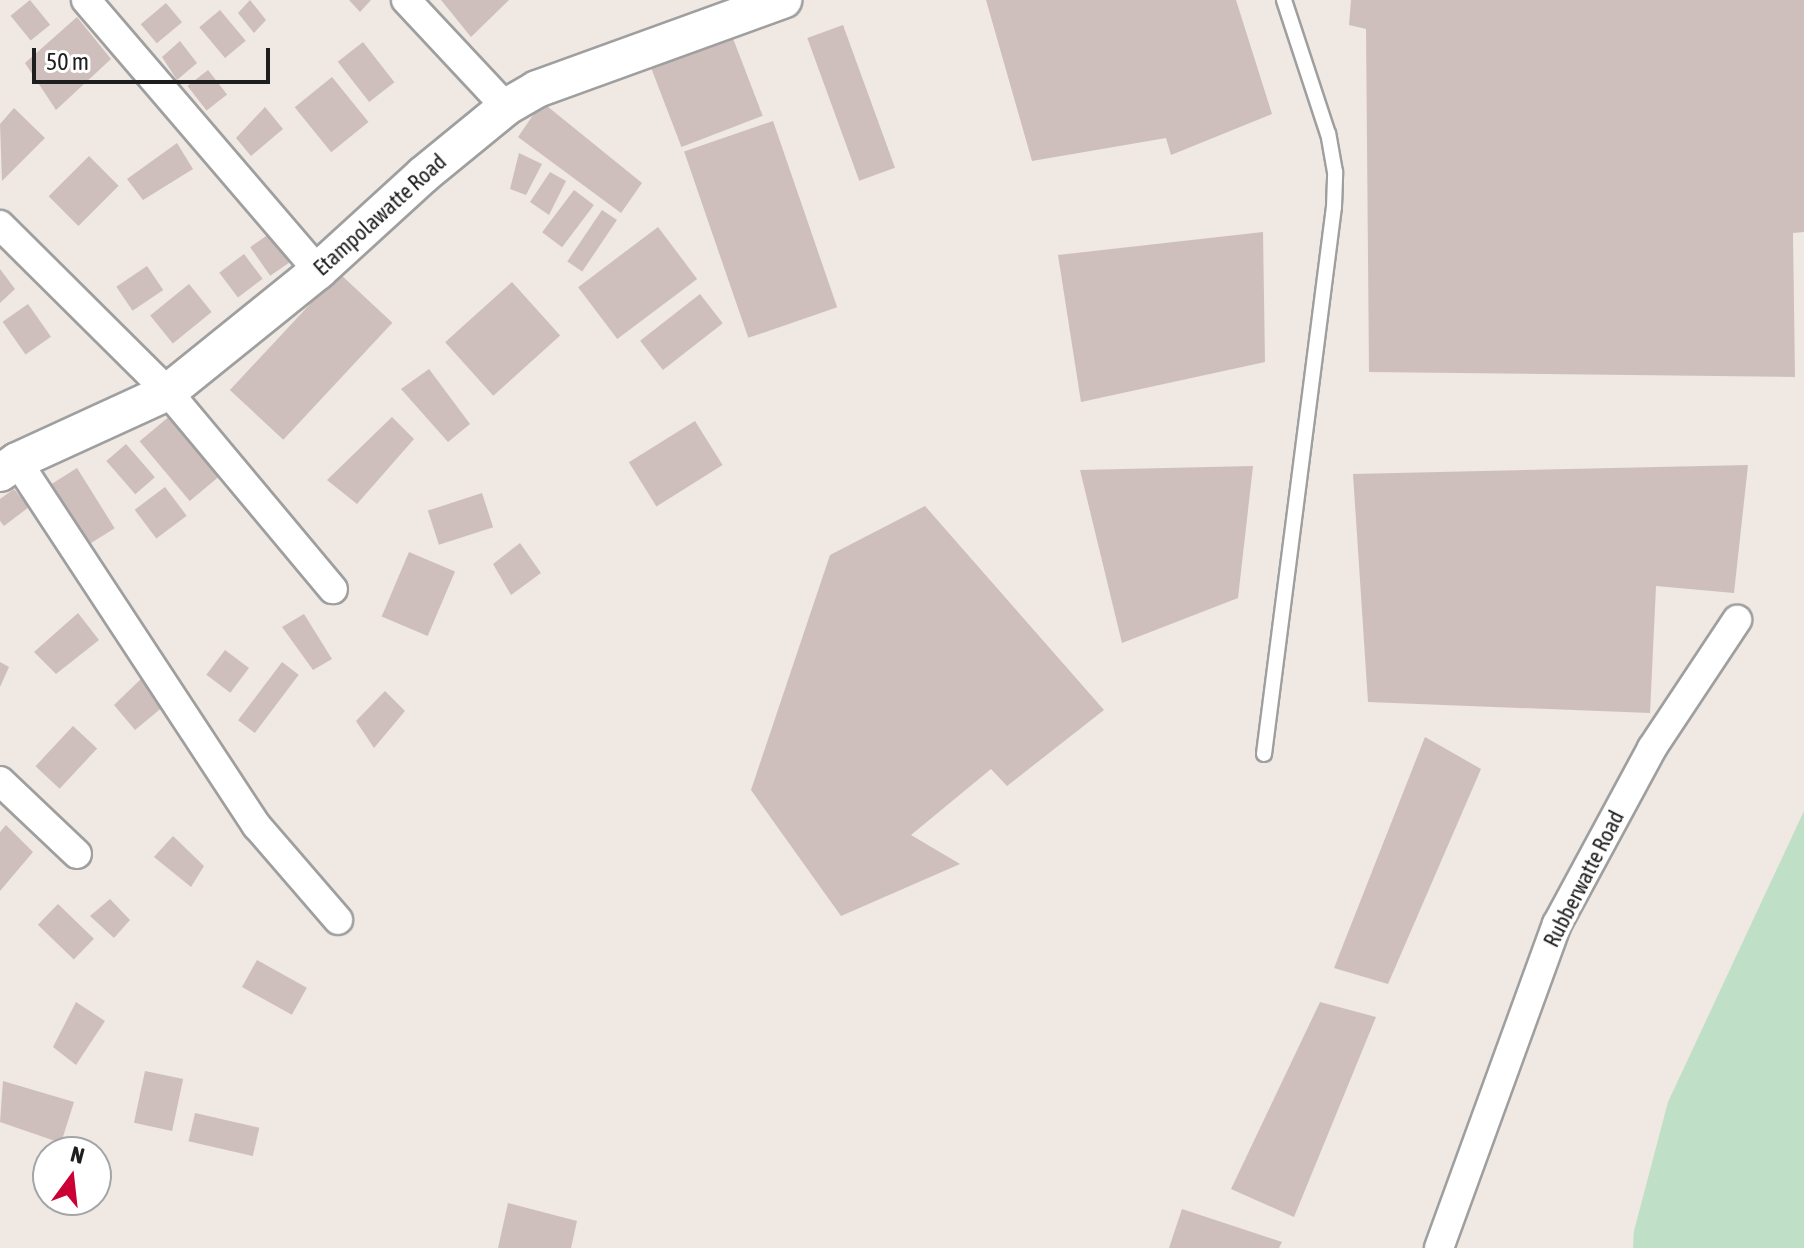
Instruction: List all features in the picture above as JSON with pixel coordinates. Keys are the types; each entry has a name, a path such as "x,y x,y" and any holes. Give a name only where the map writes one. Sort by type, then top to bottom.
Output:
{"street":[{"path":"86,0 318,271"},
{"path":"406,0 506,107"},
{"name":"Etampolawatte Road","path":"8,467 168,392 318,271 423,175 506,107 537,89 783,0"},
{"path":"0,225 168,392 333,589"},
{"path":"8,467 257,826 338,920"},
{"name":"Rubberwatte Road","path":"1439,1248 1557,924 1652,748 1737,620"},
{"path":"0,781 77,854"}],"lane":[{"path":"1264,754 1334,207 1335,172 1328,134 1284,0"}],"green space":[{"path":"1804,811 1804,1248 1633,1248 1634,1231 1668,1102"}],"building":[{"path":"30,0 50,25 31,41 11,16"},
{"path":"250,0 266,20 254,33 238,13"},
{"path":"349,0 371,0 360,12"},
{"path":"441,0 509,0 471,37"},
{"path":"986,0 1236,0 1272,114 1171,155 1166,138 1032,161"},
{"path":"1351,0 1804,0 1804,232 1793,233 1795,377 1369,372 1366,29 1349,25"},
{"path":"166,3 182,22 157,43 141,24"},
{"path":"220,10 246,41 225,58 199,27"},
{"path":"77,17 111,59 56,110 25,63"},
{"path":"843,25 895,168 859,181 807,38"},
{"path":"729,28 763,116 681,147 648,59"},
{"path":"180,41 197,63 177,80 162,57"},
{"path":"363,42 394,82 369,102 338,62"},
{"path":"208,70 227,94 207,110 188,86"},
{"path":"332,77 369,122 331,152 295,107"},
{"path":"542,102 642,183 621,213 518,137"},
{"path":"265,107 283,129 251,156 236,138"},
{"path":"14,108 45,138 2,181 0,124"},
{"path":"773,121 837,307 748,338 684,152"},
{"path":"177,143 193,169 143,200 127,179"},
{"path":"519,153 542,164 526,195 510,189"},
{"path":"89,156 119,186 78,226 49,196"},
{"path":"550,172 566,181 549,215 530,202"},
{"path":"574,190 594,205 562,247 542,232"},
{"path":"602,210 617,220 582,271 567,261"},
{"path":"658,227 697,279 617,339 578,287"},
{"path":"1263,232 1265,362 1081,402 1058,255"},
{"path":"269,234 289,263 270,276 250,247"},
{"path":"244,254 263,279 238,297 219,273"},
{"path":"147,266 163,290 133,311 116,287"},
{"path":"0,269 15,289 0,303"},
{"path":"339,273 392,323 283,440 230,390"},
{"path":"512,282 560,336 493,396 445,342"},
{"path":"189,284 212,312 173,343 150,315"},
{"path":"700,294 723,323 663,370 640,341"},
{"path":"28,304 51,337 26,355 3,322"},
{"path":"429,369 470,424 448,442 401,389"},
{"path":"171,415 221,475 190,501 140,441"},
{"path":"392,417 414,439 357,504 327,480"},
{"path":"695,421 723,465 656,506 629,462"},
{"path":"126,444 155,477 135,494 106,461"},
{"path":"1748,465 1734,593 1656,586 1650,713 1368,702 1353,474"},
{"path":"1253,466 1238,598 1122,643 1080,470"},
{"path":"77,468 115,528 88,545 51,484"},
{"path":"165,487 187,516 156,539 135,510"},
{"path":"14,489 29,507 4,526 0,521 0,499"},
{"path":"482,493 493,527 439,545 428,511"},
{"path":"925,506 1104,710 1007,786 991,769 911,835 960,864 841,916 751,790 830,555"},
{"path":"520,543 541,573 511,595 493,564"},
{"path":"409,552 455,572 428,636 382,616"},
{"path":"78,613 99,640 56,674 34,652"},
{"path":"304,614 332,659 313,670 282,627"},
{"path":"225,650 249,668 230,693 206,675"},
{"path":"0,662 9,667 0,687"},
{"path":"282,662 299,675 255,733 238,720"},
{"path":"143,677 164,706 135,730 114,705"},
{"path":"385,691 405,711 374,748 356,721"},
{"path":"73,726 97,749 60,789 35,766"},
{"path":"1425,737 1481,769 1388,984 1334,968"},
{"path":"6,825 33,852 0,891 0,832"},
{"path":"173,836 204,866 191,887 154,857"},
{"path":"110,899 130,920 114,938 90,916"},
{"path":"58,904 94,939 74,960 38,925"},
{"path":"257,960 307,988 292,1015 242,987"},
{"path":"76,1002 105,1021 76,1065 53,1047"},
{"path":"1320,1002 1376,1017 1294,1217 1231,1189"},
{"path":"145,1071 183,1079 172,1131 134,1123"},
{"path":"3,1081 74,1102 63,1136 41,1136 0,1122"},
{"path":"195,1113 259,1128 253,1156 188,1141"},
{"path":"508,1203 577,1221 571,1248 498,1248"},
{"path":"1182,1209 1282,1242 1279,1248 1169,1248"}]}
